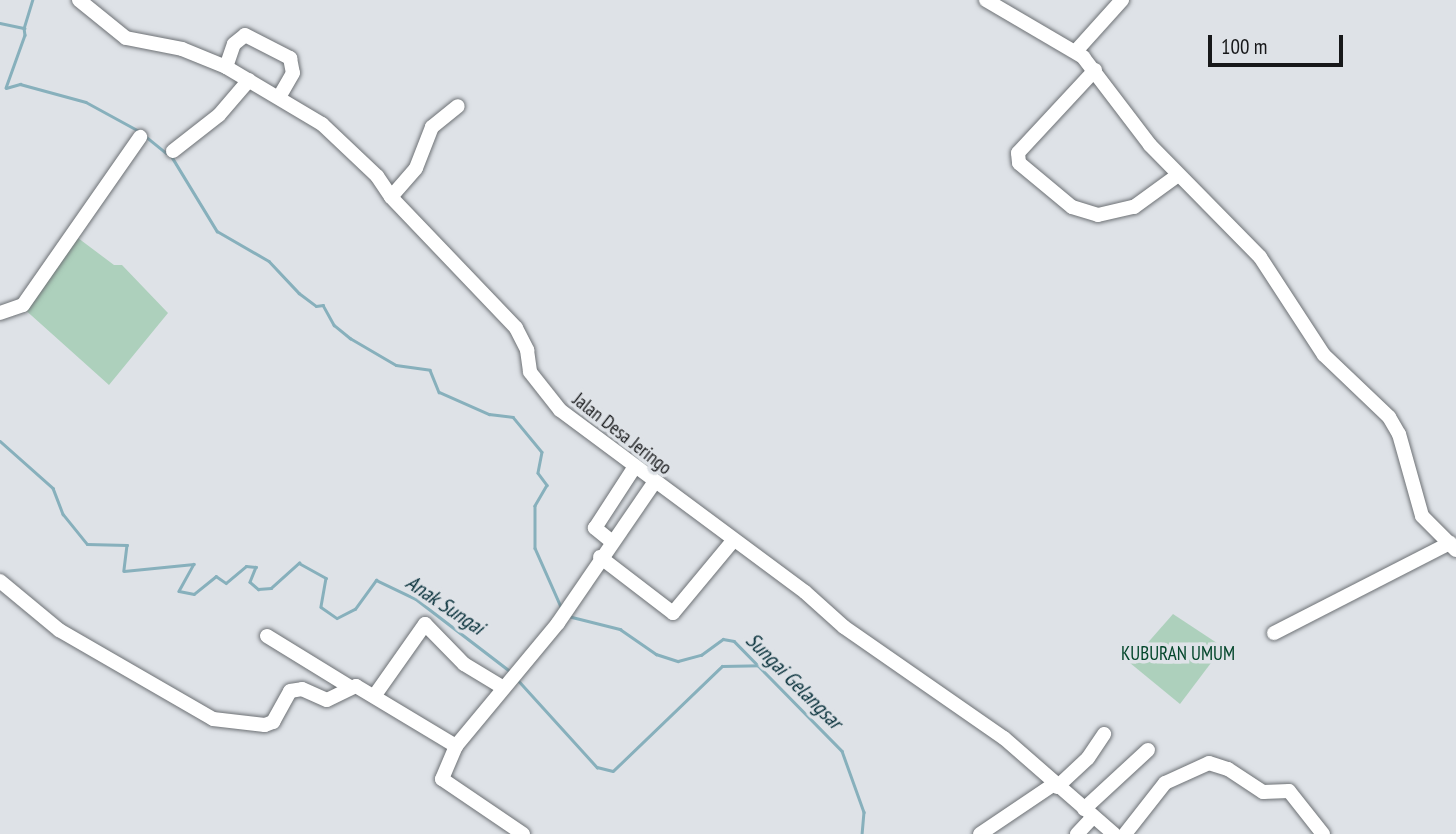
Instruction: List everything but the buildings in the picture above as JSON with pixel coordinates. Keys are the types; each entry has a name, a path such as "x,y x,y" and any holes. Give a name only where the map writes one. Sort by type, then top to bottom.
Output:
{"street":[{"name":"Jalan Desa Jeringo","path":"79,0 126,38 182,49 226,66 335,134 516,328 527,350 530,372 550,400 732,542 793,583 844,627 1004,738 1114,834"},
{"path":"986,0 1076,51 1095,70 1136,129 1261,257 1324,355 1389,417 1399,434 1422,516 1453,547 1274,633"},
{"path":"1076,51 1122,0"},
{"path":"226,66 234,44 246,35 290,58 293,73 279,97"},
{"path":"1095,70 1018,153 1019,163 1072,207 1091,215 1127,210 1178,175"},
{"path":"173,150 219,116 250,80"},
{"path":"391,197 416,168 432,127 458,106"},
{"path":"0,313 23,305 139,137"},
{"path":"611,541 595,528 634,468"},
{"path":"523,834 442,779 456,746 502,687 558,623 600,557 654,483"},
{"path":"600,557 673,613 732,542"},
{"path":"0,581 59,630 213,719 265,725 273,722 290,691 302,689 327,700 351,687"},
{"path":"375,695 425,624 464,664 502,687"},
{"path":"267,636 351,687 375,695 456,746"},
{"path":"980,834 1055,785 1088,758 1104,734"},
{"path":"1077,834 1088,813 1148,750"},
{"path":"1125,834 1166,783 1209,763 1228,769 1263,792 1289,790 1323,834"}],"green space":[{"path":"74,235 114,265 122,265 168,313 109,385 22,307"},
{"name":"KUBURAN UMUM","path":"1173,614 1223,647 1180,704 1130,663"}],"waterway":[{"path":"24,27 32,0"},
{"name":"Sungai Gelangsar","path":"0,23 24,28 25,35 6,88 20,84 86,102 139,131"},
{"name":"Sungai Gelangsar","path":"144,135 166,153"},
{"name":"Sungai Gelangsar","path":"172,157 217,231 269,261 299,293 316,306 323,305 334,325 350,338 396,365 430,370 439,392 489,414 513,417 542,452 538,473 547,485 535,506 535,548 562,609"},
{"name":"Anak Sungai","path":"0,441 53,488 63,514 87,544 127,545 124,571 194,564 179,591 194,594 216,576 226,583 246,566 256,567 250,582 258,589 271,588 299,563 326,578 321,607 337,618 355,609 376,580 416,599 511,672"},
{"name":"Sungai Gelangsar","path":"568,616 620,629 656,654 678,661 701,655 723,639 734,641 842,751 864,812 862,834"},
{"name":"Anak Sungai","path":"518,680 597,767 613,771 722,666 761,665"}]}
